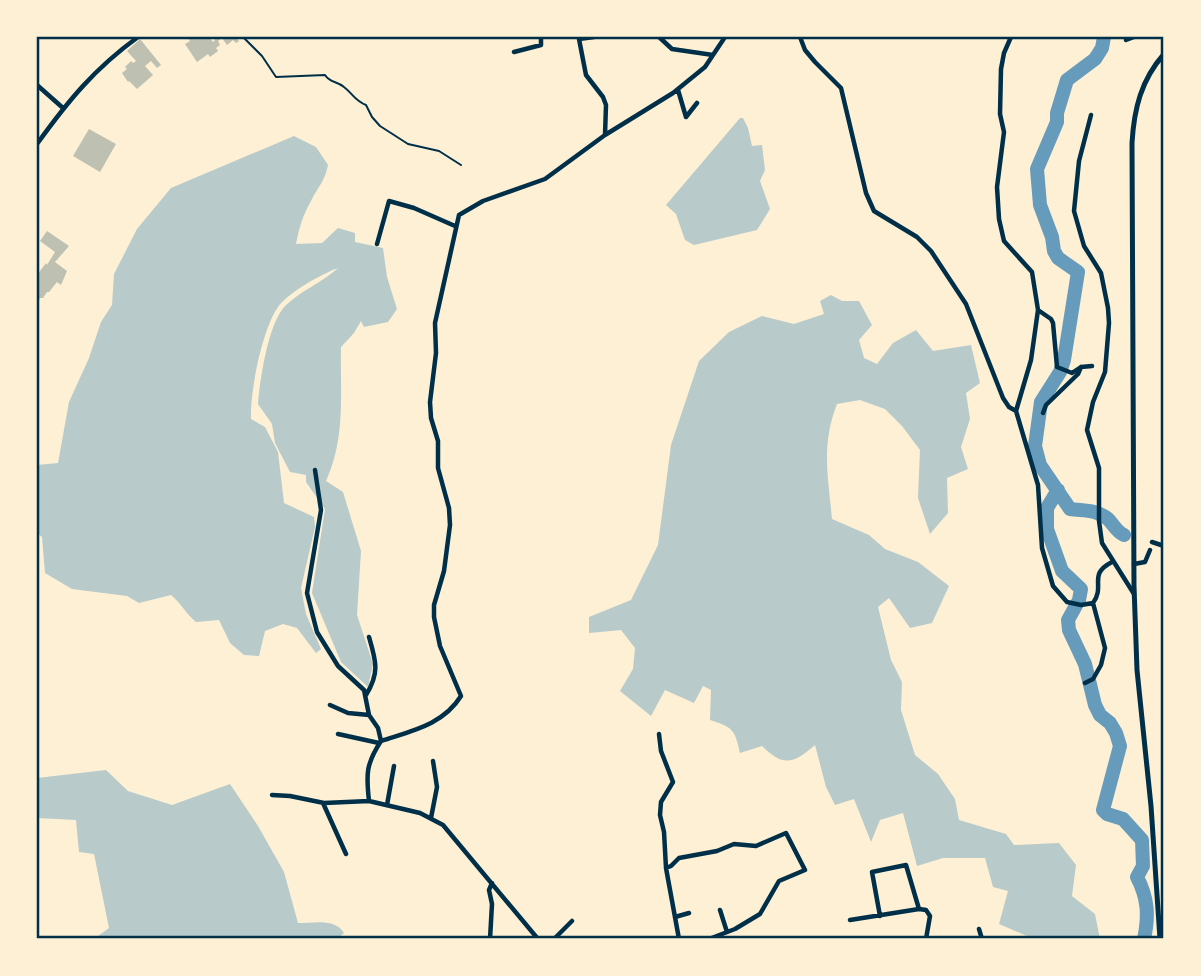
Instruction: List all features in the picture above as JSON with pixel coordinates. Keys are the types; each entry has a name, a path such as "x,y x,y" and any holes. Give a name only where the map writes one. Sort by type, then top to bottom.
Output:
{"street":[{"path":"37,144 63,108 96,70 138,37"},
{"path":"514,52 541,45 541,37"},
{"path":"594,37 579,39 586,75 606,105 605,135"},
{"path":"659,37 672,49 713,55"},
{"path":"338,734 380,742 432,725 445,715 461,696 440,646 434,617 450,525 449,508 436,458 438,441 431,418 430,402 435,365 435,323 455,226 462,212 483,201 545,178 605,135 678,90 695,77 725,37"},
{"path":"800,37 805,50 841,88 866,193 874,211 917,237 931,251 966,304 1003,398 1009,407 1016,411"},
{"path":"1012,37 1004,53 1001,69 1000,114 1004,132 997,187 999,219 1004,240 1032,272 1038,310 1031,360 1016,411 1038,485 1042,548 1053,586 1058,595 1071,603 1093,603"},
{"path":"1126,40 1134,37"},
{"path":"1160,939 1162,930 1137,670 1134,595 1133,126 1142,89 1164,54"},
{"path":"37,86 63,108"},
{"path":"678,90 686,117 698,103"},
{"path":"1091,115 1079,161 1074,211 1084,246 1101,274 1108,308 1105,372 1087,427 1100,468 1102,543 1134,595"},
{"path":"377,244 389,201 414,208 455,226"},
{"path":"1038,310 1053,323 1057,367 1072,373 1081,367 1092,366"},
{"path":"1043,413 1046,405 1078,374 1081,367"},
{"path":"315,470 321,510 307,593 317,632 338,666 364,690 369,715 378,728 380,742 368,765 366,779 369,801"},
{"path":"1152,542 1164,546"},
{"path":"1134,564 1145,562 1150,550"},
{"path":"1085,682 1093,680 1105,654 1093,603 1097,595 1099,572 1112,562"},
{"path":"366,696 377,665 369,637"},
{"path":"330,705 348,713 369,715"},
{"path":"659,734 661,751 673,782 662,802 660,816 679,939"},
{"path":"431,818 437,787 433,761"},
{"path":"387,805 394,766"},
{"path":"272,795 323,803 369,801 431,818 443,825 538,939"},
{"path":"323,803 346,854"},
{"path":"666,868 679,858 717,851 734,844 755,846 786,833 797,850 805,870 782,878 760,914 709,939"},
{"path":"880,916 872,872 906,865 919,909"},
{"path":"490,939 492,904 489,890 492,883"},
{"path":"720,909 727,932"},
{"path":"850,920 926,910 930,916 926,939"},
{"path":"675,918 689,913"},
{"path":"554,939 572,921"},
{"path":"979,929 982,939"}],"path":[{"path":"243,37 262,56 276,78 325,75 329,80 346,88 357,102 366,105 380,126 408,144 439,150 461,165"}],"shaded area":[{"path":"740,118 743,118 748,128 752,146 762,145 765,170 760,181 770,209 757,230 694,245 685,240 676,214 666,205"},
{"path":"294,136 316,147 328,165 308,206 296,244 322,243 338,228 355,233 355,242 383,248 387,277 397,309 388,322 364,327 361,321 341,347 339,432 337,448 326,481 343,492 361,551 357,615 373,664 368,687 341,662 312,593 325,509 306,482 306,475 290,472 275,443 272,424 258,404 266,353 279,314 291,301 338,268 305,284 278,307 262,345 251,407 251,419 265,427 278,452 284,503 314,517 315,527 301,588 306,614 321,649 316,653 297,628 283,624 265,631 259,656 244,655 230,643 219,620 196,622 171,595 139,603 127,596 72,589 45,573 42,537 37,533 37,465 58,463 69,402 89,358 101,322 112,305 114,274 137,229 171,188"},
{"path":"831,295 842,301 859,301 872,325 859,340 864,358 877,364 893,343 916,330 933,351 971,345 980,383 966,393 970,419 961,447 968,469 947,478 948,513 930,534 918,498 920,450 885,409 860,400 837,404 832,419 827,461 832,519 869,535 885,549 918,562 949,586 932,623 910,628 889,598 878,607 891,660 902,682 901,710 915,755 938,774 955,799 959,820 1006,834 1014,845 1059,843 1076,865 1072,896 1095,914 1100,939 1034,939 999,924 1008,891 993,887 985,858 943,858 917,866 903,813 880,820 871,842 854,799 835,805 826,787 815,745 801,756 789,760 777,758 762,746 740,753 731,730 710,720 711,690 703,686 694,703 665,690 651,716 620,691 633,669 635,648 621,630 589,633 589,617 631,600 658,545 671,445 699,361 729,332 762,316 794,324 824,314 820,301"},
{"path":"106,770 128,791 172,805 230,784 284,872 298,923 330,923 344,933 337,939 94,939 109,928 94,854 79,852 76,820 37,818 37,778"}],"building":[{"path":"190,37 209,37 213,42 213,37 236,37 239,41 236,43 233,40 227,45 222,38 218,41 218,51 197,62 185,44 190,41"},
{"path":"140,39 161,65 157,68 151,61 145,66 153,75 137,89 122,73 131,61 136,61 127,51"},
{"path":"89,129 116,144 100,172 73,156"},
{"path":"47,231 69,246 55,262 67,271 61,285 57,282 40,298 37,305 37,275 55,252 40,241"}],"waterway":[{"path":"1104,37 1102,48 1095,59 1067,80 1057,122 1037,169 1040,205 1052,237 1054,251 1058,258 1078,272 1064,360 1060,372 1041,402 1035,446 1040,465 1070,509 1099,514 1124,535"},
{"path":"1058,490 1047,508 1047,529 1062,571 1081,589 1079,600 1068,620 1069,630 1085,664 1095,705 1100,715 1110,723 1120,746 1103,810 1123,819 1142,840 1143,866 1137,877 1146,907 1144,939"}]}
